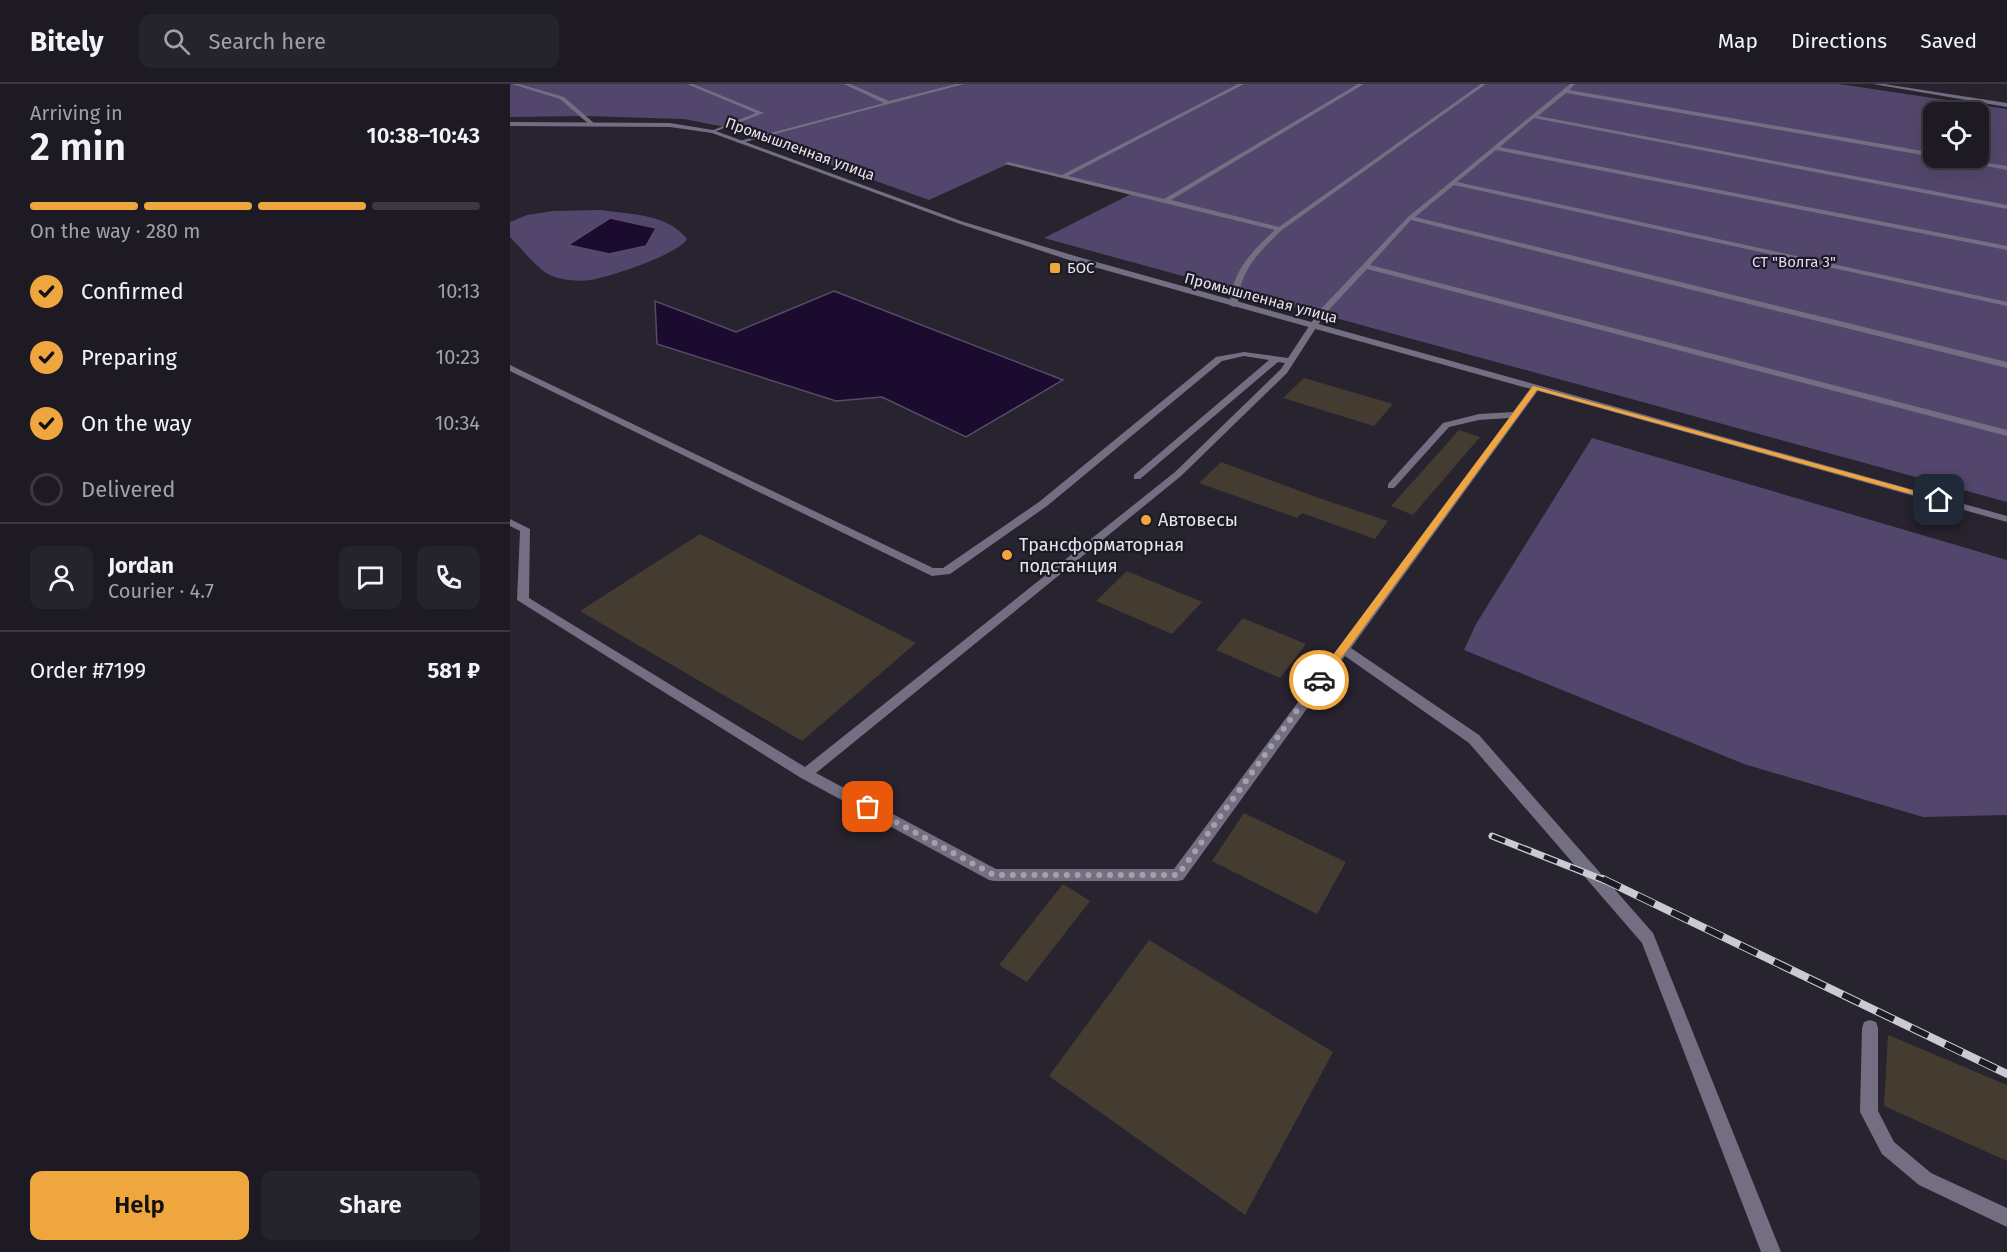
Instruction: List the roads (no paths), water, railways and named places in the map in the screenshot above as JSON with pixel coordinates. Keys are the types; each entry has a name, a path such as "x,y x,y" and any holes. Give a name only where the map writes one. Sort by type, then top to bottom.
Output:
{"street":[{"path":"514,84 562,98 592,124"},
{"path":"689,84 760,113 713,132"},
{"path":"846,84 888,102"},
{"path":"739,141 962,84"},
{"path":"1062,177 1242,84"},
{"path":"1165,201 1362,84"},
{"path":"1234,305 1233,290 1251,255 1280,229 1484,84"},
{"path":"806,774 1178,474 1284,371 1313,326 1364,266 1410,218 1573,84"},
{"path":"1875,84 2007,105"},
{"path":"1939,94 1945,84"},
{"path":"1565,91 1923,153"},
{"path":"1535,117 2007,207"},
{"name":"Промышленная улица","path":"510,124 670,125 713,132 959,222 1072,258 2007,519"},
{"path":"1496,148 2007,248"},
{"path":"1008,164 1280,229"},
{"path":"1989,165 2007,168"},
{"path":"1454,183 2007,304"},
{"path":"1410,218 2007,365"},
{"path":"1364,266 2007,434"},
{"path":"510,368 932,572 946,571 1042,504 1219,359 1244,354 1291,361"},
{"path":"1137,477 1276,359"},
{"path":"510,522 525,529 523,600 806,774 994,875 1178,875 1536,387"},
{"path":"1391,486 1446,425 1479,417 1515,415"},
{"path":"1342,649 1474,739 1648,938 1771,1252"},
{"path":"1870,1028 1869,1112 1888,1148 1925,1179 2007,1218"}],"railway":[{"path":"1492,836 1606,881"},
{"path":"1603,879 2007,1074"}],"place":[{"name":"БОС","path":"1055,268"},
{"name":"Автовесы","path":"1146,520"},
{"name":"Трансформаторная подстанция","path":"1007,555"}],"park label":[{"name":"СТ \"Волга 3\"","path":"1794,262"}]}
